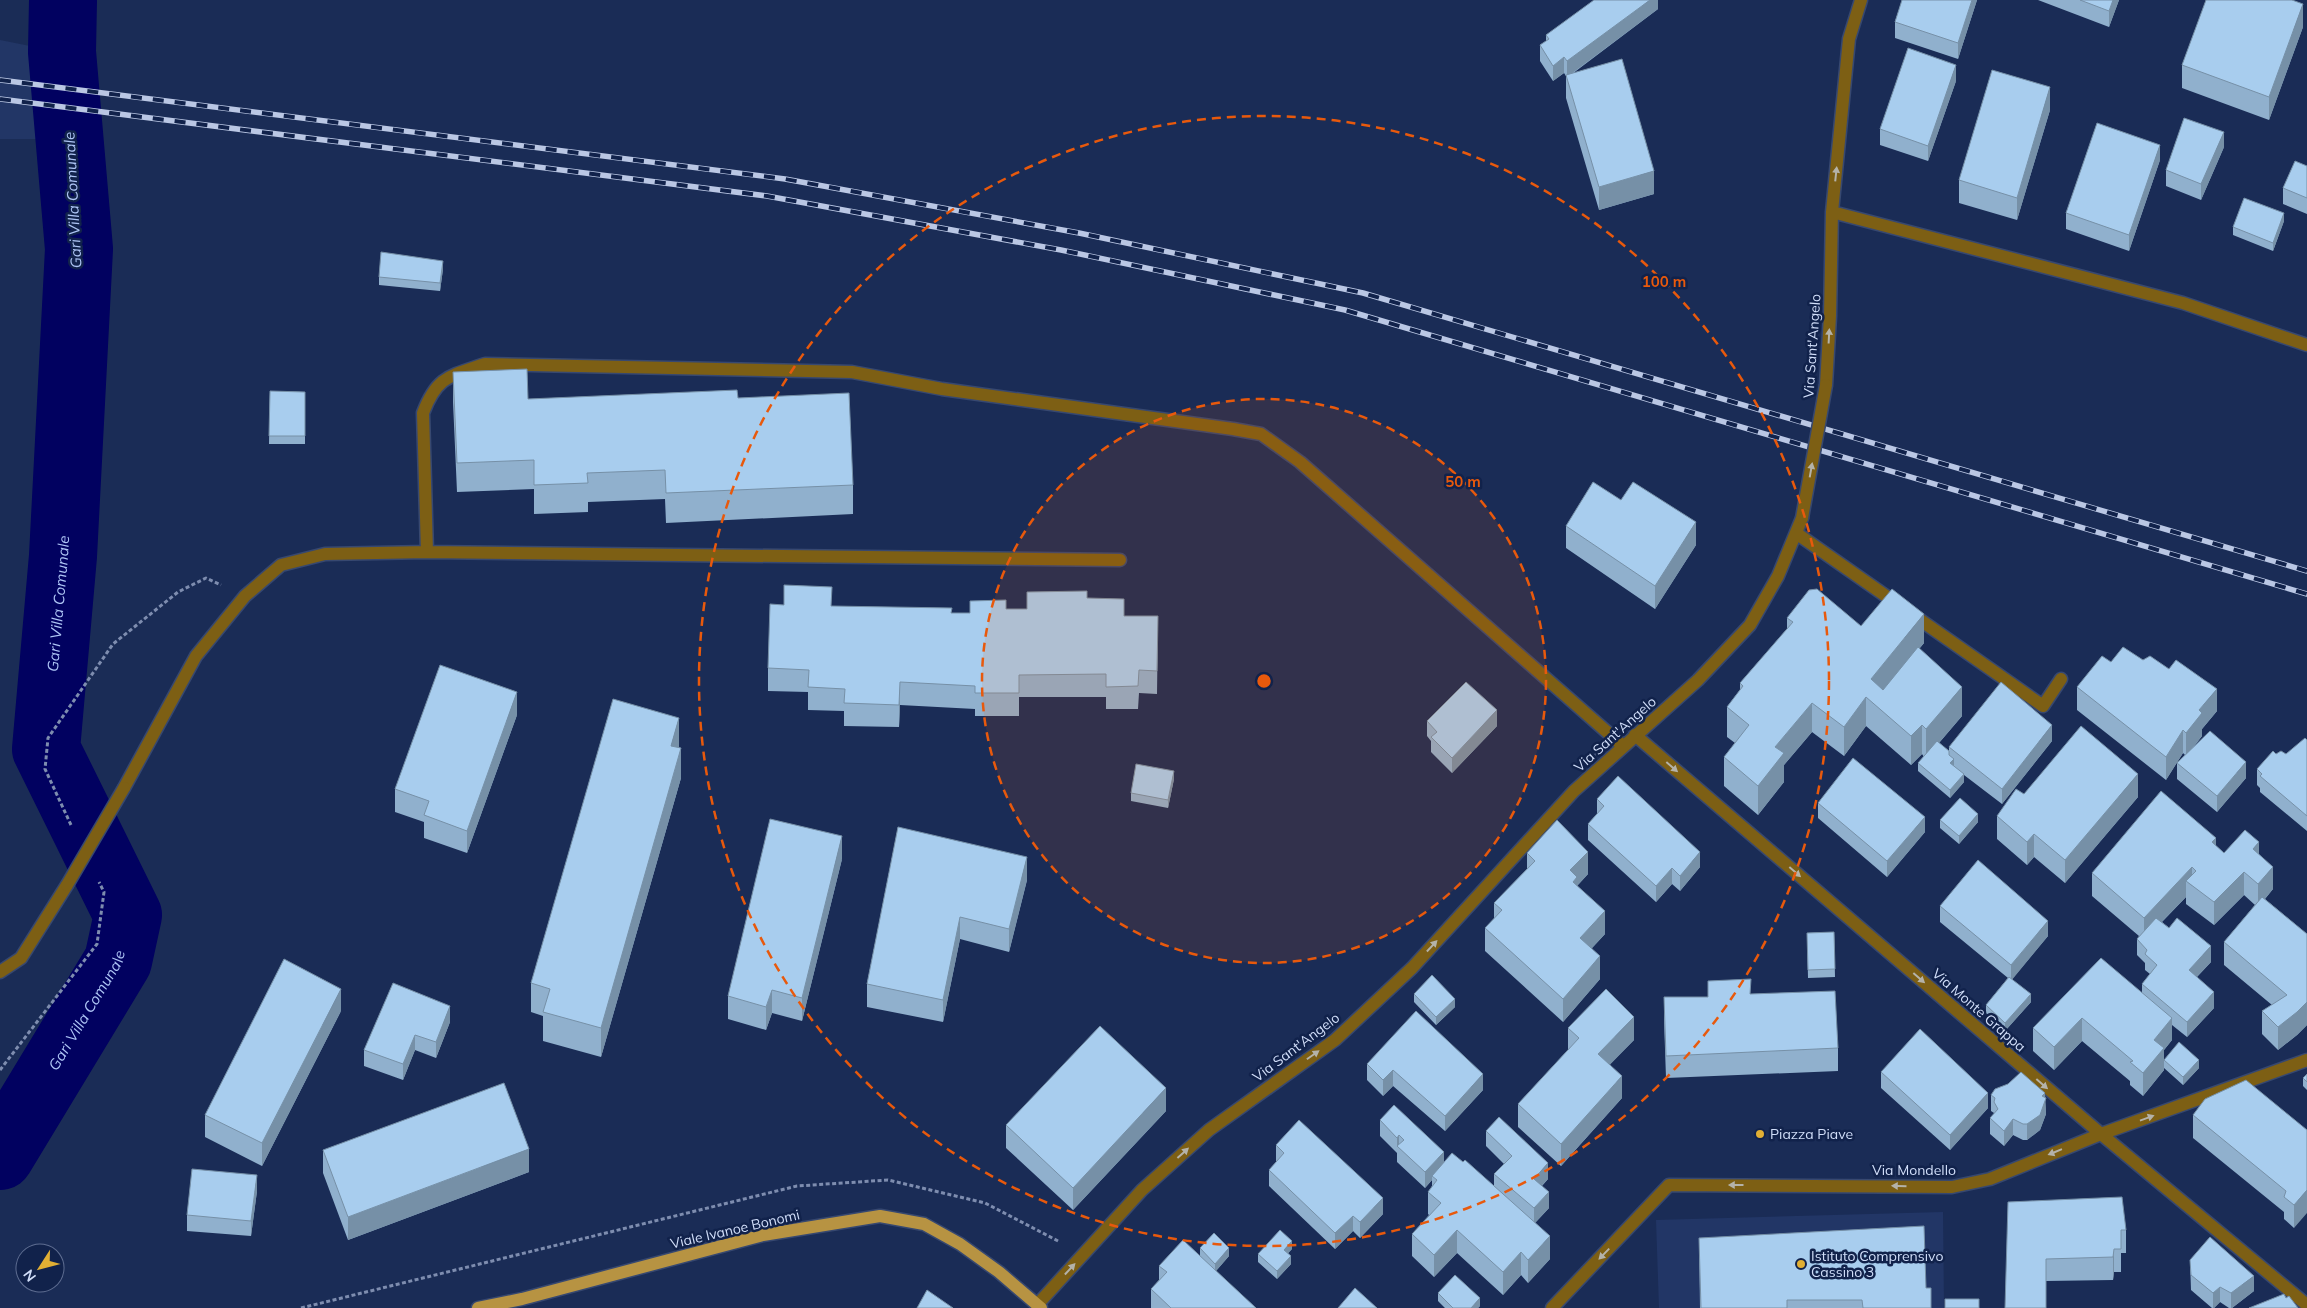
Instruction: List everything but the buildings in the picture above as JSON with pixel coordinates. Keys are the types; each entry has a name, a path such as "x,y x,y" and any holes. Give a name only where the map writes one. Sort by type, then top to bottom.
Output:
{"main road":[{"name":"Viale Ivanoe Bonomi","path":"478,1308 522,1299 764,1235 880,1216 924,1224 960,1244 999,1272 1038,1307"}],"street":[{"name":"Via Sant'Angelo","path":"1038,1307 1142,1190 1208,1130 1335,1040 1412,968 1574,791 1698,680 1750,625 1778,576 1802,518 1826,385 1830,316 1832,212 1848,39 1861,0"},
{"path":"1832,212 2183,303 2307,345"},
{"path":"427,552 422,413 430,392 446,377 485,364 852,372 942,389 1233,429 1261,434 1300,462 1623,746"},
{"path":"1796,533 2044,706 2061,679"},
{"path":"0,972 21,958 67,885 124,788 196,656 245,596 282,565 326,554 427,552 1120,560"},
{"name":"Via Monte Grappa","path":"1635,735 2101,1134 2307,1305"},
{"name":"Via Mondello","path":"1552,1308 1669,1185 1952,1187 1990,1179 2101,1134 2307,1060"}],"path":[{"path":"1584,766 1627,720"},
{"path":"300,1308 797,1186 888,1180 985,1203 1066,1245"}],"shaded area":[{"path":"0,40 50,50 42,139 0,139"},
{"name":"Istituto Comprensivo Cassino 3","path":"1943,1212 1944,1308 1659,1308 1656,1220"}],"waterway":[{"name":"Gari Villa Comunale","path":"0,1156 118,961 128,915 46,749 63,556 79,249 62,52 63,0"}],"railway":[{"path":"0,80 785,179 1079,233 1363,293 2307,571"},
{"path":"0,99 767,196 1061,250 1345,310 2307,594"}],"place":[{"name":"Piazza Piave","path":"1760,1134"},
{"name":"Istituto Comprensivo Cassino 3","path":"1801,1264"}]}
